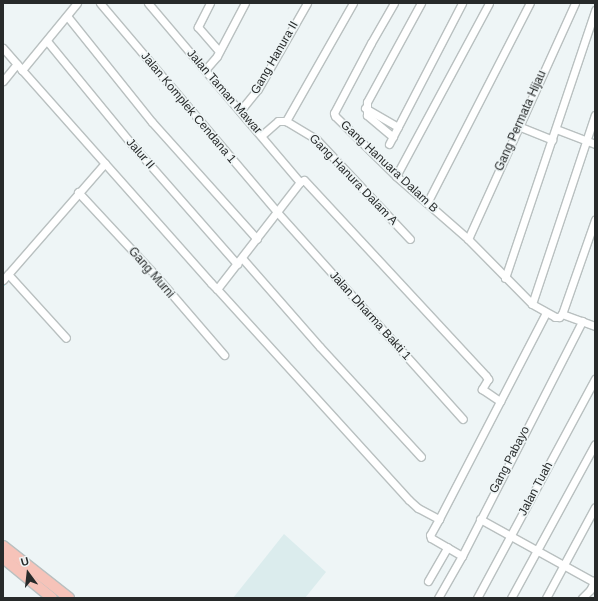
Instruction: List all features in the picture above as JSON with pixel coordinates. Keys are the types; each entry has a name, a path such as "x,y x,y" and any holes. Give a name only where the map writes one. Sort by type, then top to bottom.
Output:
{"highway":[{"path":"3,546 69,598"},
{"path":"3,558 52,598"}],"street":[{"path":"3,81 47,41 77,3"},
{"name":"Jalan Komplek Cendana 1","path":"100,3 277,212"},
{"name":"Jalan Taman Mawar","path":"148,3 300,182 302,180 305,181 486,376 488,379 482,390 500,401"},
{"path":"210,3 198,27 219,52"},
{"path":"205,70 215,59 245,3"},
{"name":"Gang Hanura II","path":"240,111 258,89 307,3"},
{"path":"262,136 278,121 286,121 353,3"},
{"name":"Gang Hanuara Dalam B","path":"394,3 371,43 334,115 396,176 468,239 532,304 546,313 582,321 595,326"},
{"path":"393,137 366,115 366,102 422,3"},
{"path":"389,144 462,3"},
{"path":"396,176 489,3"},
{"path":"427,203 530,3"},
{"name":"Gang Permata Hijau","path":"468,239 575,3"},
{"path":"505,278 595,10"},
{"path":"67,16 152,122 256,240"},
{"name":"Jalur II","path":"47,41 129,141 421,456"},
{"path":"3,48 217,289 413,504 439,519"},
{"path":"365,108 398,127"},
{"path":"532,304 595,115"},
{"name":"Gang Hanura Dalam A","path":"286,121 316,139 410,239"},
{"path":"518,126 552,140"},
{"path":"556,129 595,144"},
{"path":"3,280 10,276 78,192 105,163"},
{"path":"217,289 300,182"},
{"name":"Gang Murni","path":"78,192 157,277 183,310 224,355"},
{"name":"Jalan Dharma Bakti 1","path":"277,212 463,419"},
{"path":"561,316 595,220"},
{"path":"10,276 66,338"},
{"path":"462,556 430,537 546,313"},
{"name":"Gang Pabayo","path":"438,598 462,556 582,321"},
{"name":"Jalan Tuah","path":"477,598 595,379"},
{"path":"511,598 595,444"},
{"path":"546,598 595,507"},
{"path":"480,519 510,538 594,581 582,598"},
{"path":"428,581 448,547"}],"shaded area":[{"path":"284,534 326,572 305,598 233,598"}],"waterway":[{"path":"3,286 6,282"}]}
